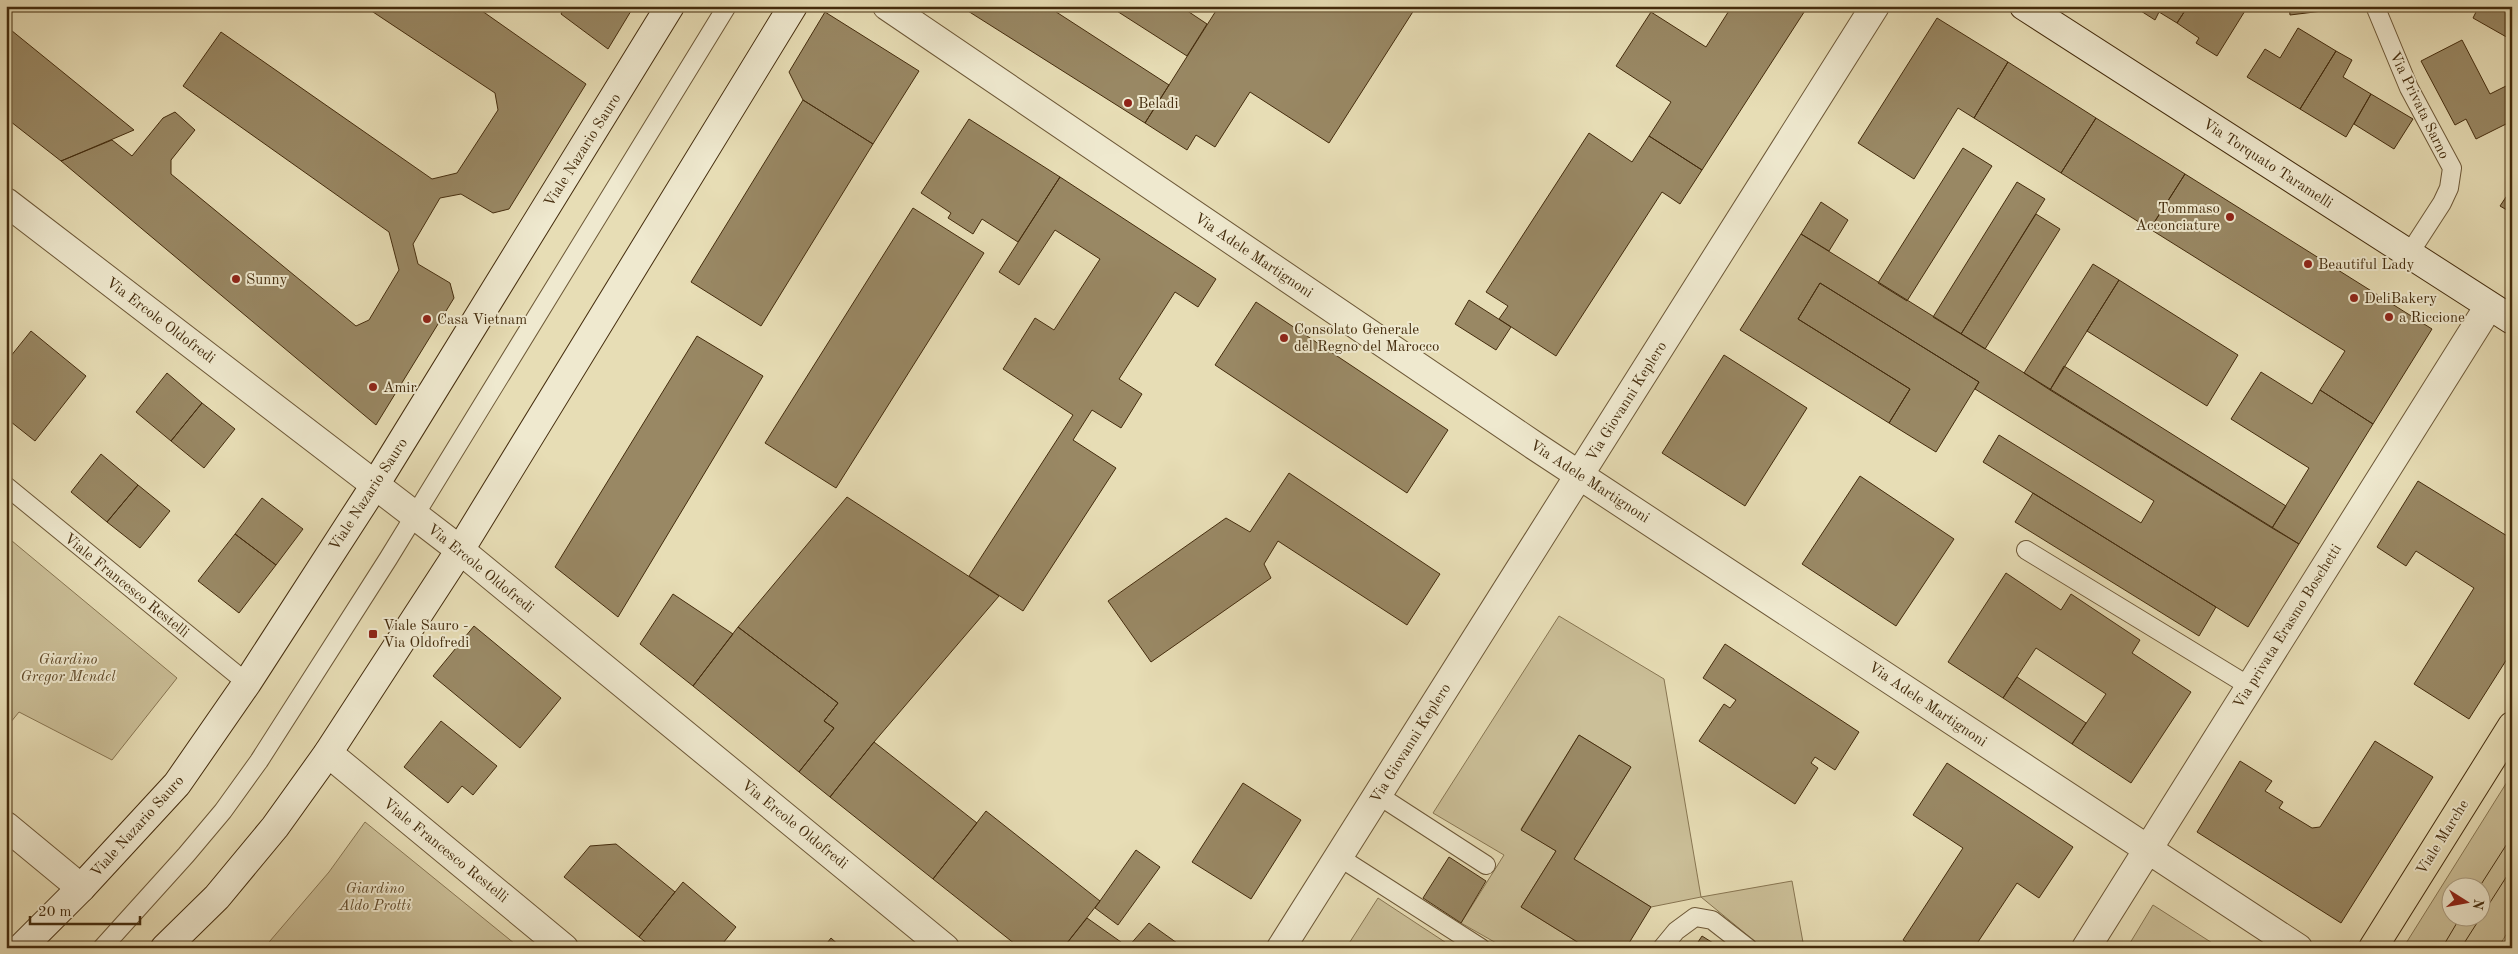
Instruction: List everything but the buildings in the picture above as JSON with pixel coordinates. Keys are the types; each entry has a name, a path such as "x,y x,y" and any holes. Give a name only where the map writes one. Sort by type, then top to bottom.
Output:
{"main road":[{"name":"Viale Marche","path":"2373,948 2512,726"}],"street":[{"name":"Viale Nazario Sauro","path":"21,948 81,888 177,784 247,683 375,485 670,6"},
{"path":"165,948 217,897 275,826 328,753 460,550 793,6"},
{"name":"Via Adele Martignoni","path":"888,6 1580,475 2298,948"},
{"name":"Via Giovanni Keplero","path":"1281,948 1875,6"},
{"name":"Via Torquato Taramelli","path":"2024,6 2512,320"},
{"name":"Via Ercole Oldofredi","path":"6,202 460,550 945,948"},
{"name":"Via privata Erasmo Boschetti","path":"2086,948 2489,306"},
{"name":"Viale Francesco Restelli","path":"328,753 564,948"},
{"path":"6,826 81,888"}],"lane":[{"path":"102,948 223,811 289,714 728,6"},
{"name":"Via Privata Sarno","path":"2376,6 2409,88 2452,168 2449,188 2442,203 2410,254"},
{"name":"Viale Francesco Restelli","path":"6,486 247,683"},
{"path":"2026,550 2249,686"},
{"path":"1378,795 1486,865"},
{"path":"1339,856 1481,948"},
{"path":"1662,948 1676,931 1695,917 1712,920 1748,948"}],"green space":[{"name":"Giardino Gregor Mendel","path":"6,536 177,678 112,760 19,712 6,728"},
{"path":"1559,616 1664,679 1701,897 1651,907 1574,859 1631,767 1579,735 1521,829 1556,851 1521,907 1587,948 1505,948 1461,923 1504,855 1433,813"},
{"path":"2512,774 2512,925 2498,948 2403,948 2440,889 2440,926 2490,926 2490,876 2448,876"},
{"name":"Giardino Aldo Protti","path":"365,822 520,948 264,948 329,872"},
{"path":"1792,881 1804,948 1763,948 1701,897"},
{"path":"1378,898 1454,948 1346,948"},
{"path":"2153,905 2220,948 2127,948"}],"tram line":[{"path":"2486,876 2512,836"},
{"path":"2461,948 2512,868"},
{"path":"2442,948 2455,926"}],"place":[{"name":"Beladi","path":"1128,103"},
{"name":"Tommaso Acconciature","path":"2230,217"},
{"name":"Beautiful Lady","path":"2308,264"},
{"name":"Sunny","path":"236,279"},
{"name":"DeliBakery","path":"2354,298"},
{"name":"a Riccione","path":"2389,317"},
{"name":"Casa Vietnam","path":"427,319"},
{"name":"Consolato Generale del Regno del Marocco","path":"1284,338"},
{"name":"Amir","path":"373,387"},
{"name":"Viale Sauro - Via Oldofredi","path":"373,634"}]}
